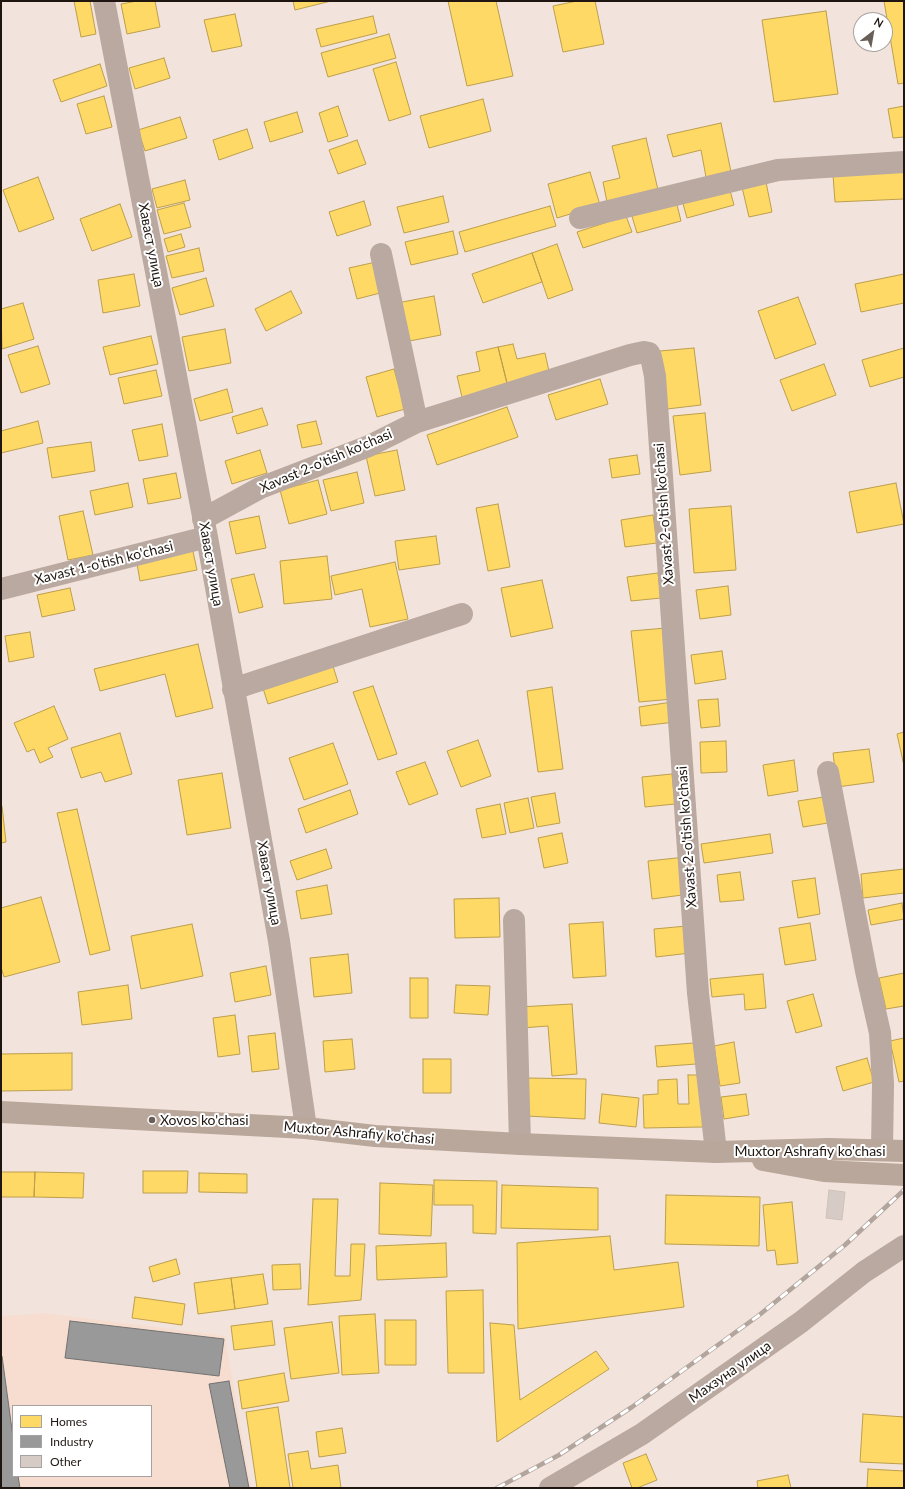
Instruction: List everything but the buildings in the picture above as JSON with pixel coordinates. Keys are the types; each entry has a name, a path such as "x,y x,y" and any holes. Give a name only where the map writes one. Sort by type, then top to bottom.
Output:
{"main road":[{"name":"Muxtor Ashrafiy ko'chasi","path":"1,1112 306,1128 375,1136 520,1144 716,1152 829,1149 904,1151"},
{"name":"Muxtor Ashrafiy ko'chasi","path":"716,1152 824,1171 904,1175"}],"street":[{"name":"Хаваст улица","path":"104,1 205,528 279,941 306,1128"},
{"path":"580,218 778,170 904,162"},
{"path":"381,254 417,422"},
{"name":"Xavast 2-o'tish ko'chasi","path":"205,528 260,488 369,446 417,422 630,355 644,352 649,354 655,376 698,993 716,1152"},
{"name":"Xavast 1-o'tish ko'chasi","path":"1,588 205,528"},
{"path":"233,689 462,614"},
{"path":"828,772 866,971 880,1033 883,1084 882,1150"},
{"path":"514,920 520,1144"},
{"name":"Махзуна улица","path":"550,1488 642,1434 801,1322 864,1272 904,1246"}],"shaded area":[{"path":"45,1313 225,1336 251,1488 1,1488 1,1316"}],"railway":[{"path":"497,1488 559,1455 632,1407 758,1316 845,1245 904,1190"}],"place":[{"name":"Xovos ko'chasi","path":"152,1120"}]}
